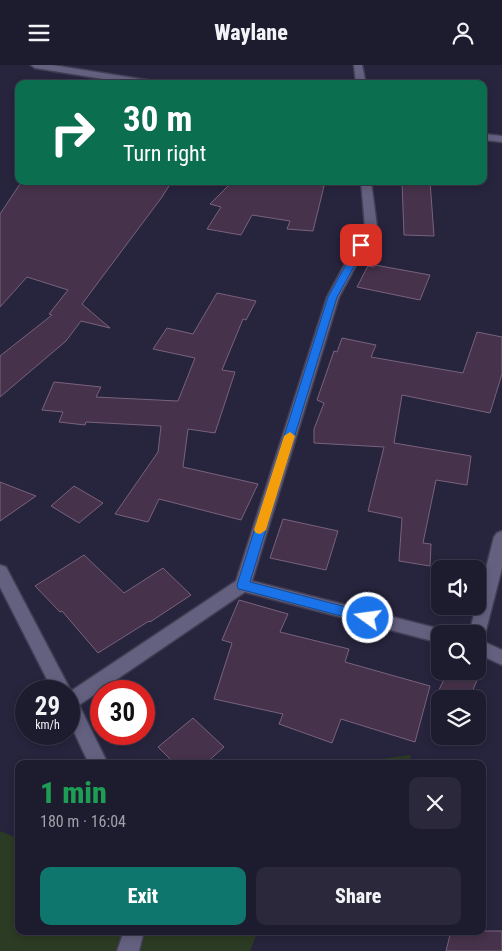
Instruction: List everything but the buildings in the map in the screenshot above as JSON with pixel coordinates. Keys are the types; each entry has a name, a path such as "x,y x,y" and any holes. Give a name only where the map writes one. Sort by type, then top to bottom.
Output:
{"street":[{"path":"39,65 126,80"},
{"path":"358,65 360,80"},
{"path":"89,80 93,75"},
{"path":"487,137 502,139"},
{"path":"80,696 243,585 333,297 371,227 366,185"},
{"path":"479,625 502,537"},
{"path":"0,571 56,680"},
{"path":"243,585 431,634"},
{"path":"486,650 502,658"},
{"path":"80,725 97,760"},
{"path":"128,951 133,935"}],"green space":[{"path":"411,755 410,760 372,760"},
{"path":"0,831 15,837 15,935 256,935 250,951 0,951"}],"slow traffic":[{"path":"260,530 290,436"}],"route":[{"path":"361,245 333,297 243,585 368,618"}]}
